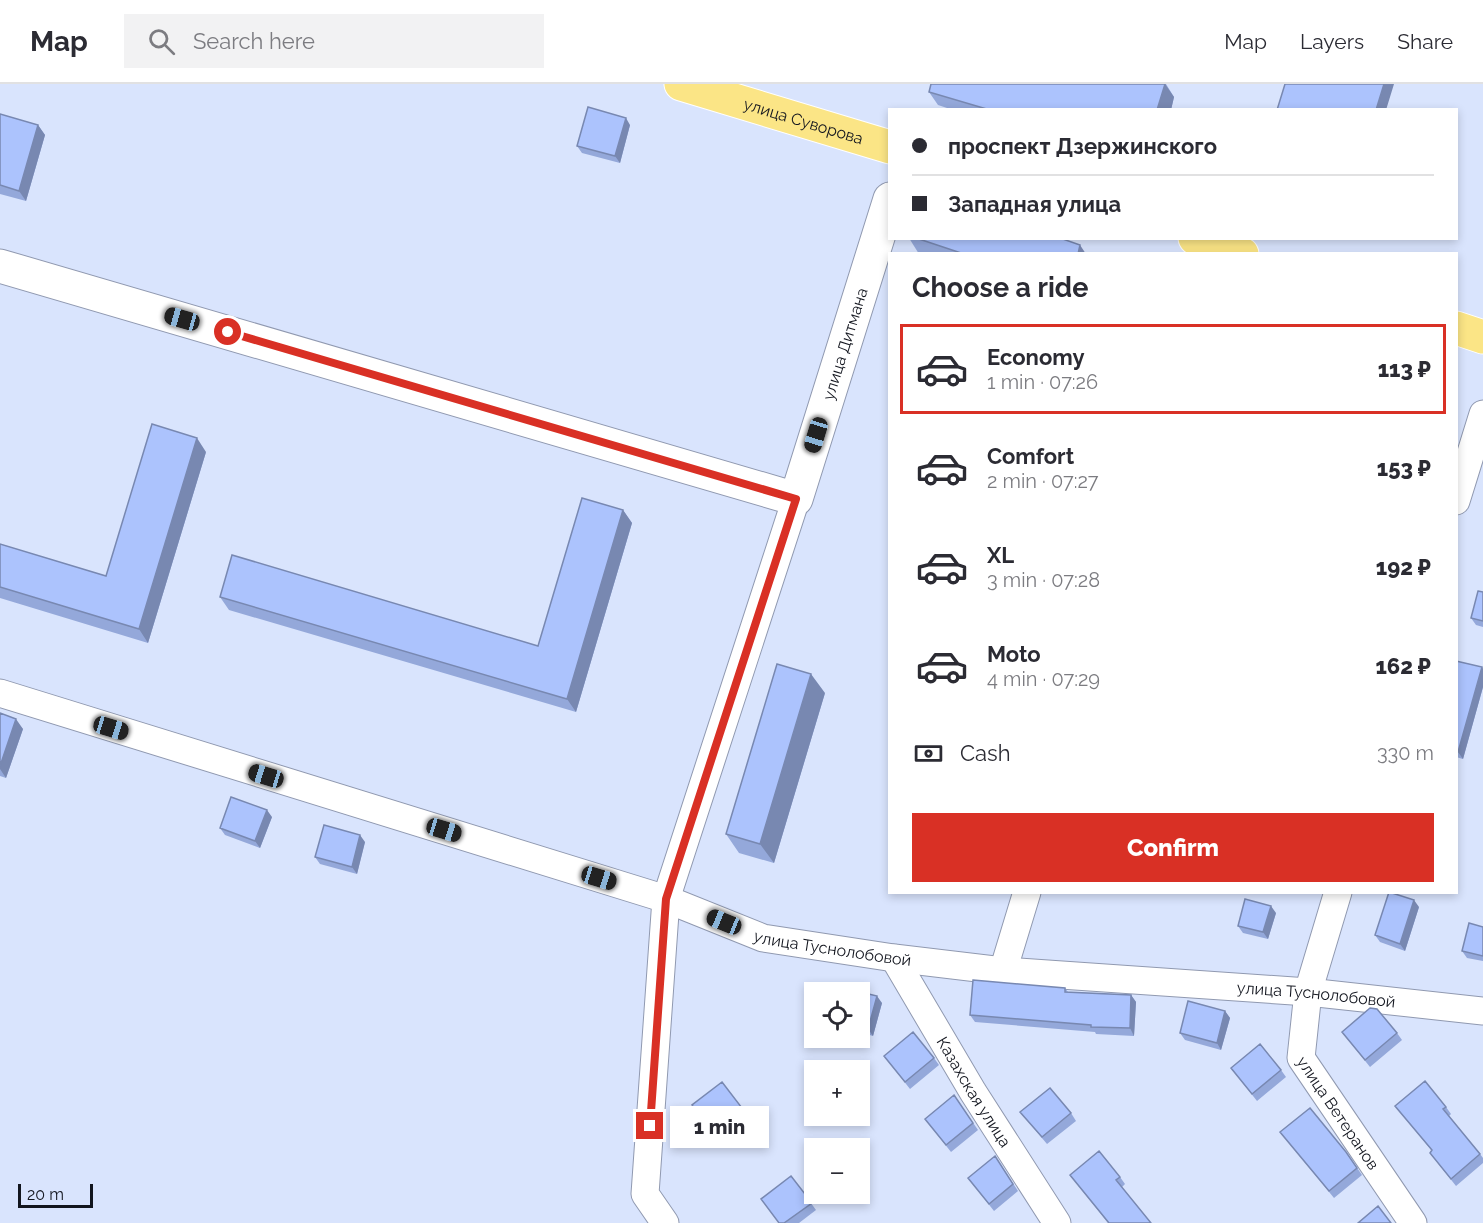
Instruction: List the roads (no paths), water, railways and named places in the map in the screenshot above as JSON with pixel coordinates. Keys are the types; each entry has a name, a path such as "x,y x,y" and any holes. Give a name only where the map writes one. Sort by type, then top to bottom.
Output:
{"main road":[{"name":"улица Суворова","path":"681,84 888,146"},
{"path":"1201,240 1236,252"},
{"path":"1458,329 1483,337"}],"street":[{"name":"улица Дитмана","path":"665,1223 645,1194 666,899 796,499 888,205"},
{"path":"0,266 796,499"},
{"path":"1458,495 1483,414"},
{"name":"улица Туснолобовой","path":"0,693 666,899 763,938 894,958 1003,971 1308,992 1483,1011"},
{"path":"1003,971 1026,894"},
{"name":"улица Ветеранов","path":"1337,894 1308,992 1301,1058 1413,1223"},
{"name":"Казахская улица","path":"894,958 973,1092 1057,1223"}]}
